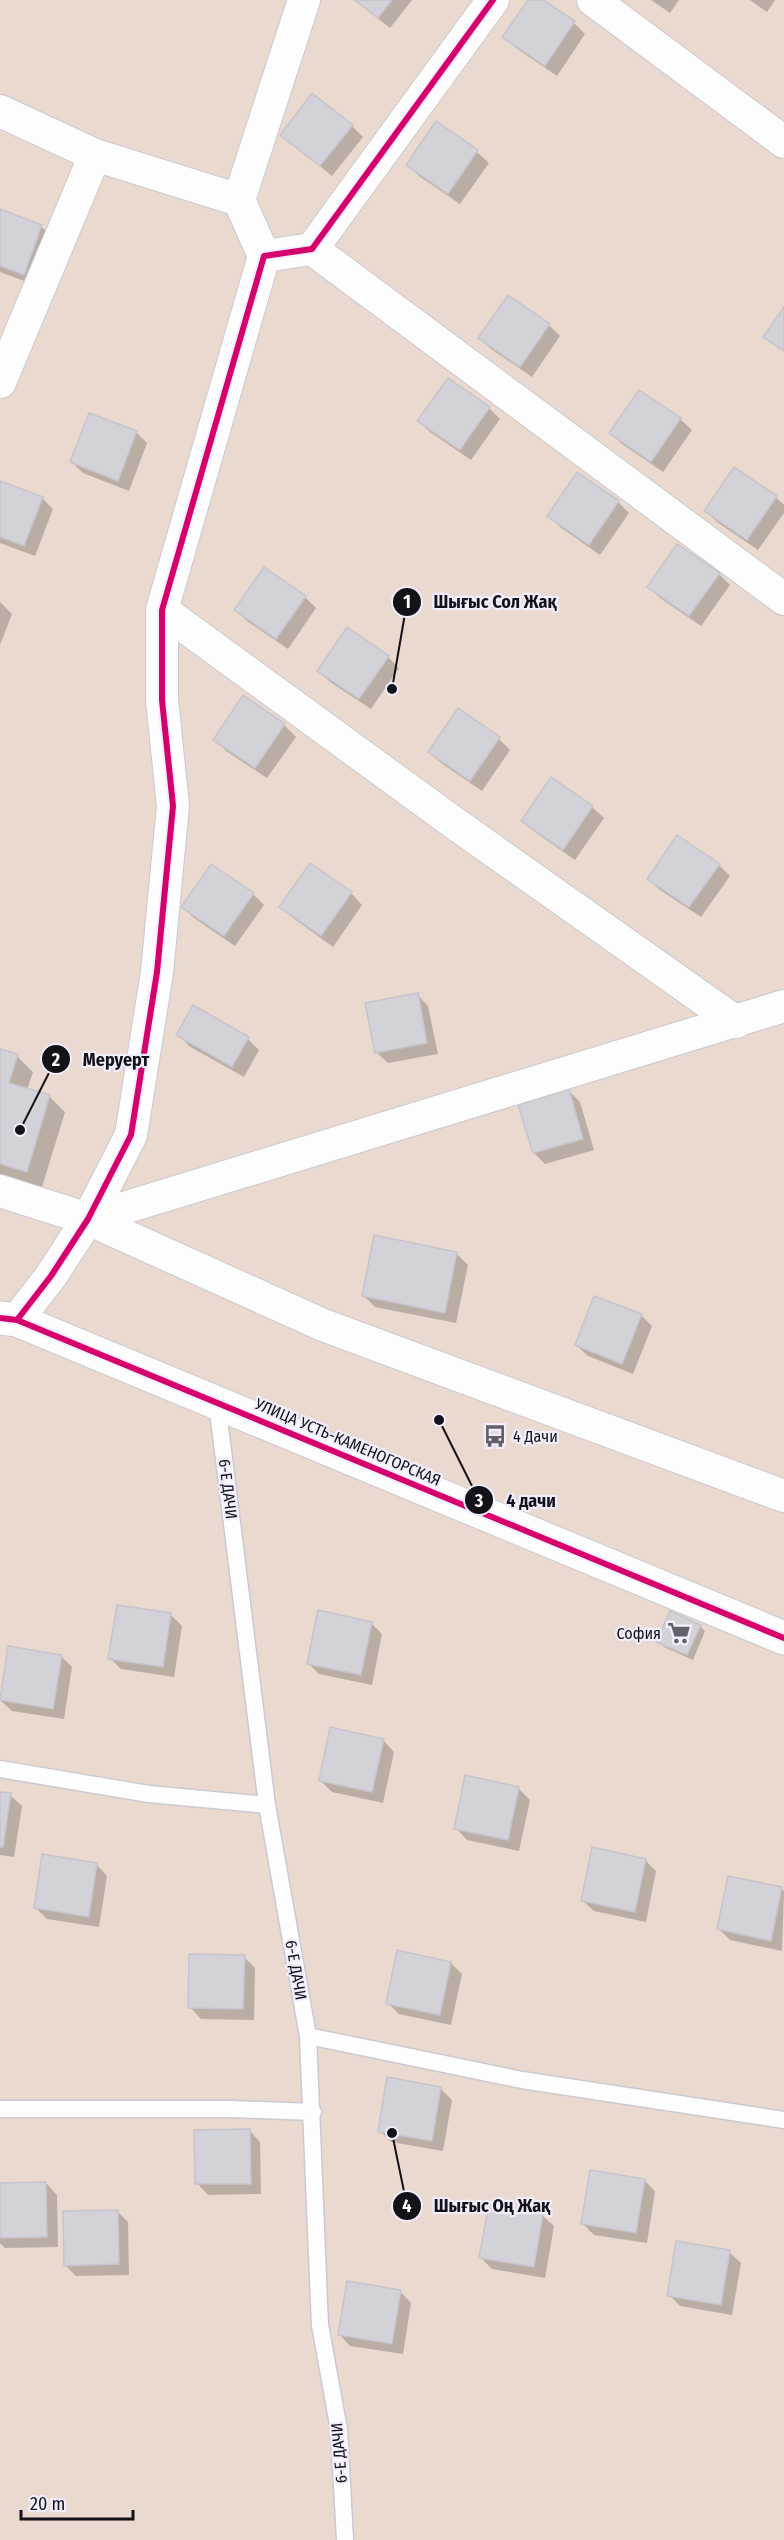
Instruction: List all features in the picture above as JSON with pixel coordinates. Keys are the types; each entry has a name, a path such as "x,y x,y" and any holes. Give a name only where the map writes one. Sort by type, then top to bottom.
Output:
{"street":[{"path":"6,1325 51,1276 88,1219 131,1135 157,972 173,806 162,700 162,610 264,255 239,200 304,0"},
{"path":"312,249 493,0"},
{"path":"593,0 784,142"},
{"path":"0,111 95,155 239,200"},
{"path":"0,382 95,155"},
{"path":"264,255 312,249 784,599"},
{"path":"162,610 457,825 736,1022"},
{"path":"88,1219 784,1006"},
{"path":"0,1191 88,1219 323,1325 784,1496"},
{"name":"УЛИЦА УСТЬ-КАМЕНОГОРСКАЯ","path":"6,1325 217,1403 784,1638"}],"lane":[{"name":"6-Е ДАЧИ","path":"217,1403 267,1805 308,2036 313,2112 320,2325 339,2430 345,2540"},
{"path":"0,1769 149,1794 267,1805"},
{"path":"308,2036 522,2079 784,2120"},
{"path":"0,2109 232,2109 313,2112"}],"shaded area":[{"path":"0,0 784,0 784,2540 0,2540"}],"building":[{"path":"355,0 392,0 378,18"},
{"path":"528,0 543,0 575,21 545,66 502,37"},
{"path":"312,93 353,125 320,166 280,135"},
{"path":"436,121 478,150 448,194 406,165"},
{"path":"0,209 42,225 24,275 0,266"},
{"path":"508,295 550,324 520,367 478,338"},
{"path":"784,307 784,351 763,337"},
{"path":"448,378 490,407 460,450 417,421"},
{"path":"639,390 681,418 651,462 609,433"},
{"path":"89,413 137,431 118,481 70,462"},
{"path":"734,467 777,496 747,540 704,511"},
{"path":"577,472 619,501 589,545 547,516"},
{"path":"0,481 43,497 24,546 0,537"},
{"path":"677,544 720,573 689,616 647,587"},
{"path":"264,567 306,596 276,639 234,610"},
{"path":"347,627 389,656 359,699 317,671"},
{"path":"243,695 285,724 255,768 213,740"},
{"path":"458,708 500,737 470,781 428,752"},
{"path":"551,777 593,806 563,850 521,821"},
{"path":"677,835 720,864 689,907 647,879"},
{"path":"310,863 352,892 321,936 279,907"},
{"path":"211,864 254,893 224,936 181,907"},
{"path":"418,993 427,1043 375,1053 365,1003"},
{"path":"193,1005 249,1037 232,1067 176,1035"},
{"path":"0,1049 18,1054 9,1083 50,1095 27,1172 0,1164"},
{"path":"569,1089 583,1139 533,1153 518,1105"},
{"path":"374,1235 457,1252 445,1313 362,1296"},
{"path":"594,1296 642,1314 622,1364 575,1345"},
{"path":"117,1605 171,1613 163,1667 108,1659"},
{"path":"318,1610 372,1622 361,1675 307,1664"},
{"name":"София","path":"670,1611 701,1625 687,1655 656,1642"},
{"path":"8,1646 62,1655 53,1709 0,1700"},
{"path":"330,1727 384,1739 372,1792 319,1781"},
{"path":"465,1775 519,1787 508,1840 454,1829"},
{"path":"0,1792 11,1793 3,1847 0,1847"},
{"path":"592,1847 646,1859 635,1912 581,1901"},
{"path":"42,1854 97,1863 89,1917 34,1908"},
{"path":"728,1876 782,1887 771,1941 717,1929"},
{"path":"397,1950 451,1962 440,2015 386,2004"},
{"path":"189,1954 245,1955 243,2009 188,2008"},
{"path":"387,2077 441,2087 432,2141 378,2132"},
{"path":"250,2129 251,2184 195,2184 194,2130"},
{"path":"590,2170 645,2179 636,2233 581,2224"},
{"path":"46,2182 47,2237 0,2238 0,2183"},
{"path":"489,2204 543,2214 534,2267 479,2258"},
{"path":"118,2210 119,2264 64,2266 63,2211"},
{"path":"676,2241 730,2250 721,2305 667,2296"},
{"path":"347,2281 401,2290 392,2344 338,2335"}],"cycle path":[{"path":"17,1320 51,1276 88,1219 131,1135 157,972 173,806 162,700 162,610 264,256 312,249 493,0"},
{"path":"0,1318 17,1320 784,1638"}],"place":[{"name":"Шығыс Сол Жақ","path":"392,689"},
{"name":"Меруерт","path":"20,1130"},
{"name":"4 дачи","path":"439,1420"},
{"name":"4 Дачи","path":"495,1436"},
{"name":"София","path":"679,1633"},
{"name":"Шығыс Оң Жақ","path":"392,2133"}]}
